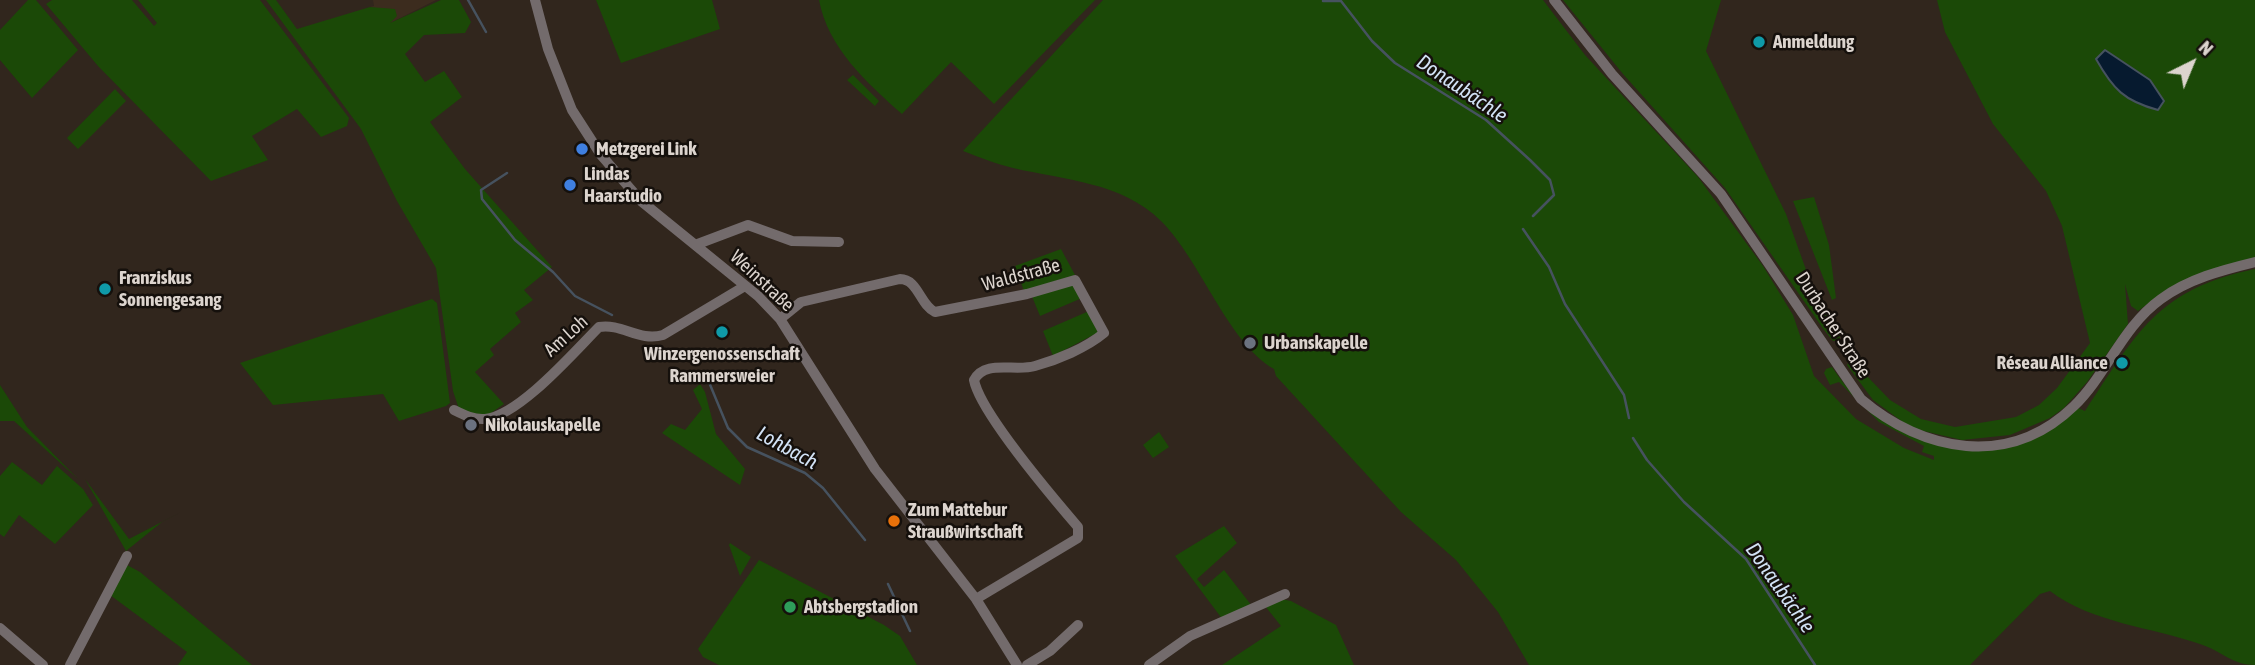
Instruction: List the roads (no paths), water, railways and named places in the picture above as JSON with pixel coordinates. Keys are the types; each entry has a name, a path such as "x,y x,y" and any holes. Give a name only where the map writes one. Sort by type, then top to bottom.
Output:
{"street":[{"name":"Weinstraße","path":"534,0 558,75 572,110 589,138 641,201 745,286 780,319 895,499 976,599 1017,665"},
{"name":"Durbacher Straße","path":"1554,0 1612,74 1721,194 1861,399 1882,417 1927,440 1960,447 1986,446 2029,434 2052,422 2074,406 2135,321 2162,298 2209,275 2255,262"},
{"path":"695,245 748,225 792,241 839,242"},
{"name":"Waldstraße","path":"780,319 801,302 900,279 907,279 914,285 927,308 935,312 1027,294 1075,280 1104,333 1034,366 986,369 978,373 974,380 977,392 994,418 1078,527 1078,538 976,599"},
{"name":"Am Loh","path":"454,411 470,418 487,419 535,393 599,327 612,325 651,339 663,335 745,286"},
{"path":"69,665 127,556"},
{"path":"1149,665 1190,636 1285,594"},
{"path":"1027,665 1049,651 1079,625"},
{"path":"0,628 43,665"}],"water":[{"path":"2105,50 2150,80 2164,101 2158,110 2128,98 2114,86 2096,59"}],"waterway":[{"name":"Lohbach","path":"468,0 486,32"},
{"name":"Donaubächle","path":"1323,1 1341,1 1372,41 1395,63 1486,120 1550,180 1554,195 1533,216"},
{"name":"Lohbach","path":"507,173 481,190 482,199 515,240 553,272 575,296 612,315"},
{"name":"Donaubächle","path":"1523,229 1549,267 1565,304 1624,395 1629,418"},
{"name":"Lohbach","path":"706,375 728,428 747,447 805,473 823,488 865,540"},
{"name":"Donaubächle","path":"1633,438 1647,460 1684,502 1746,559 1815,665"},
{"name":"Lohbach","path":"888,584 910,631"}],"place":[{"name":"Anmeldung","path":"1759,42"},
{"name":"Metzgerei Link","path":"582,149"},
{"name":"Lindas Haarstudio","path":"570,185"},
{"name":"Franziskus Sonnengesang","path":"105,289"},
{"name":"Winzergenossenschaft Rammersweier","path":"722,332"},
{"name":"Urbanskapelle","path":"1250,343"},
{"name":"Réseau Alliance","path":"2122,363"},
{"name":"Nikolauskapelle","path":"471,425"},
{"name":"Zum Mattebur Straußwirtschaft","path":"894,521"},
{"name":"Abtsbergstadion","path":"790,607"}]}
